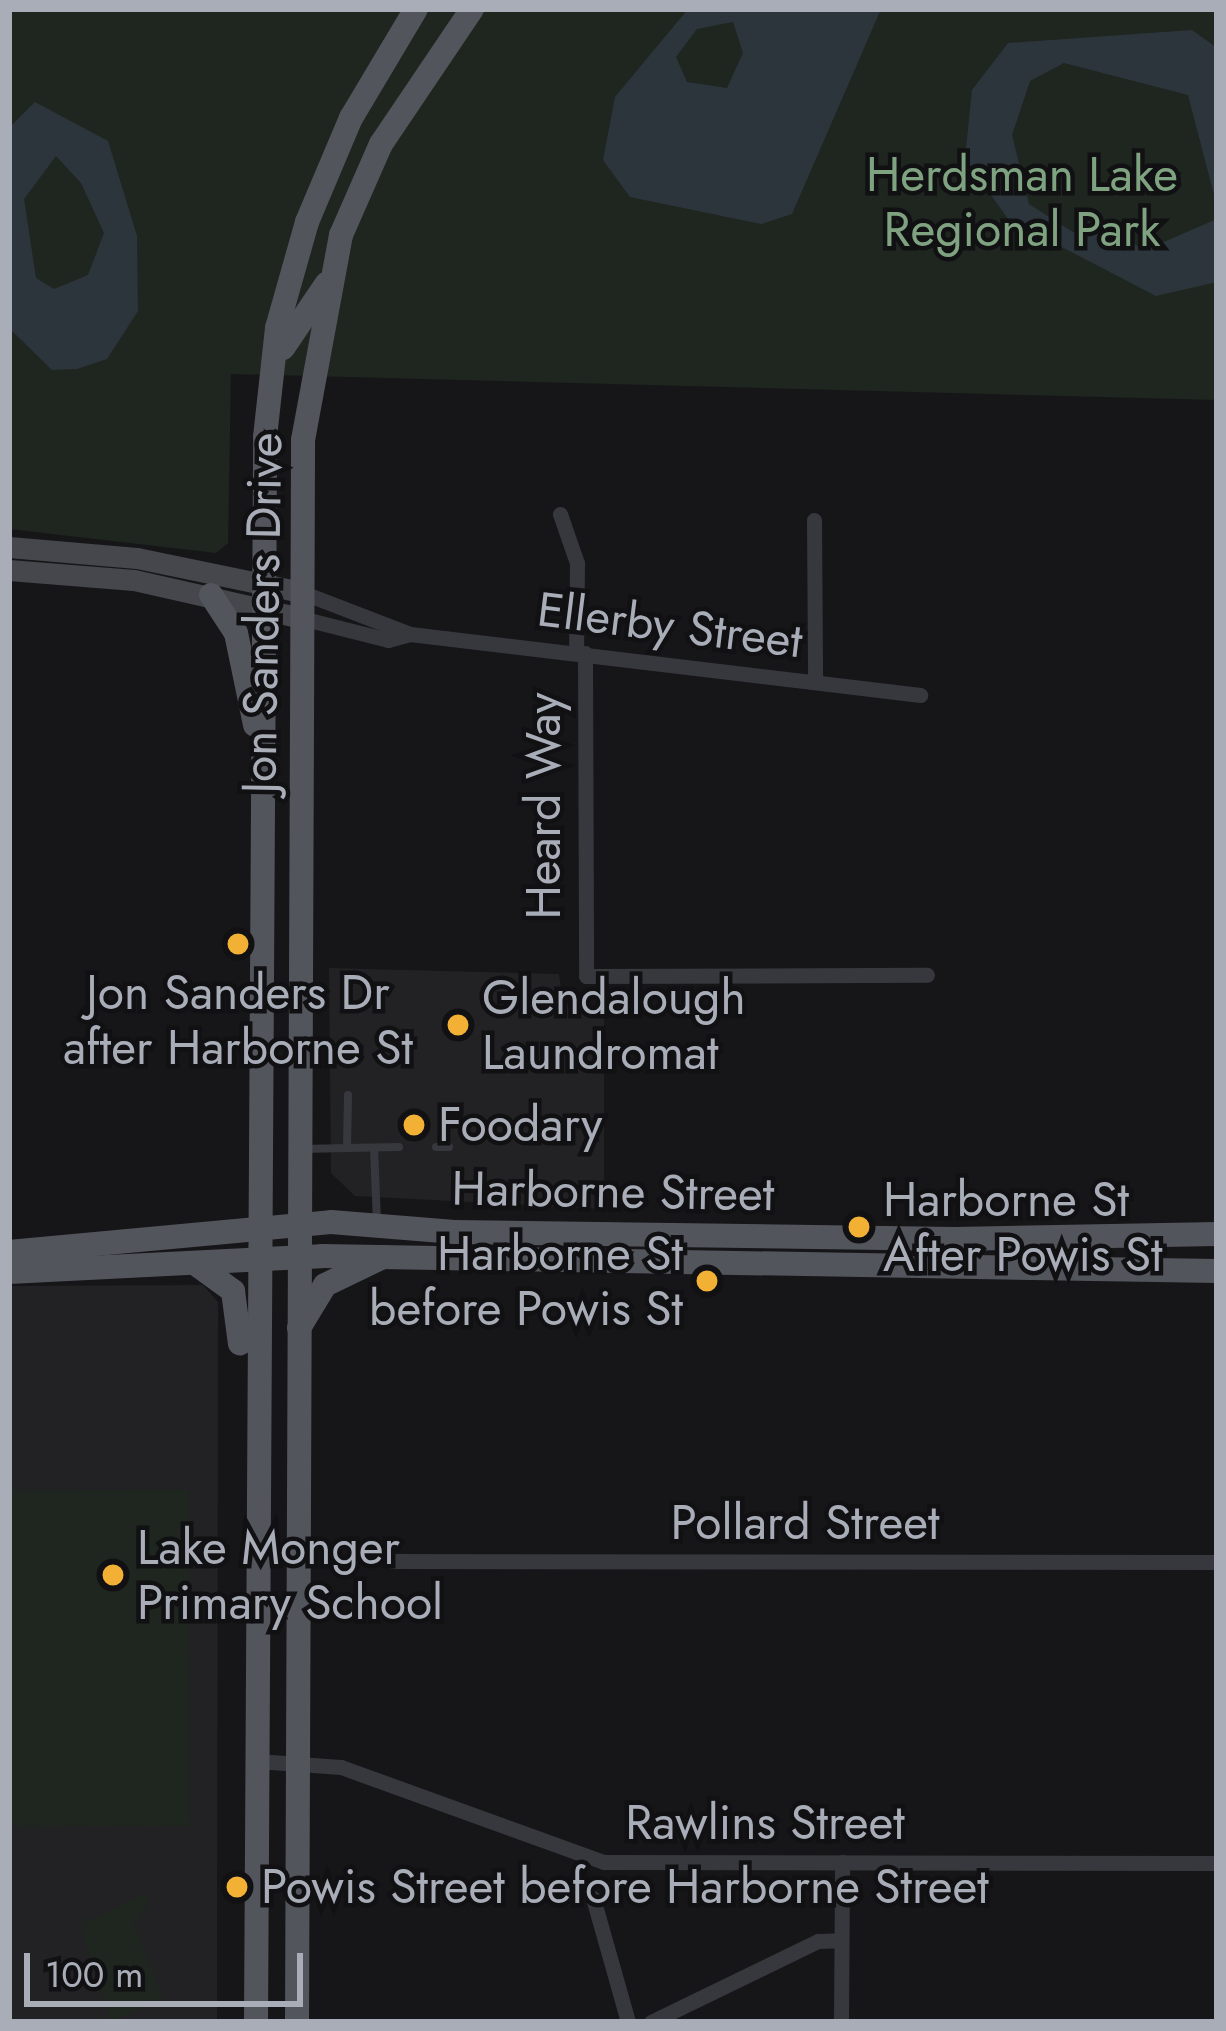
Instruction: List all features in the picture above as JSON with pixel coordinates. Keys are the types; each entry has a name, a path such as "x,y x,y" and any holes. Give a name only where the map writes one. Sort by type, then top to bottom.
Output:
{"main road":[{"name":"Jon Sanders Drive","path":"256,2022 256,1228 272,378 307,222 351,118 416,9"},
{"name":"Jon Sanders Drive","path":"297,2022 296,1150 303,440 331,278 381,145 472,9"},
{"path":"272,378 289,330 331,278"},
{"path":"9,547 120,556 265,581 301,605"},
{"path":"9,570 211,595 266,608 301,605"},
{"path":"211,595 236,633 263,769"},
{"name":"Harborne Street","path":"9,1252 296,1225 955,1239 1217,1234"},
{"path":"1154,1234 1155,1271"},
{"path":"296,1336 325,1285 383,1257"},
{"name":"Harborne Street","path":"9,1272 383,1257 1217,1271"},
{"path":"196,1264 233,1291 240,1350 256,1391"}],"street":[{"path":"560,514 577,563 580,652"},
{"path":"814,520 820,600 815,682"},
{"name":"Ellerby Street","path":"301,605 410,634 920,695"},
{"name":"Ellerby Street","path":"301,605 388,640 410,634"},
{"name":"Heard Way","path":"580,652 586,976 927,975"},
{"name":"Pollard Street","path":"393,1561 1217,1562"},
{"name":"Rawlins Street","path":"256,1761 341,1767 604,1862 1217,1863"},
{"path":"841,2022 842,1862"},
{"path":"593,1898 628,2022"},
{"path":"651,2022 818,1941 841,1940"}],"lane":[{"path":"347,1095 347,1148"},
{"path":"296,1150 399,1147"},
{"path":"436,1147 449,1147"},
{"path":"374,1148 377,1226"}],"shaded area":[{"path":"688,9 881,9 792,214 761,224 630,197 603,160 615,97","holes":["733,22 743,53 727,88 687,82 676,57 697,29"]},
{"path":"1192,30 1217,48 1217,206 1188,95 1064,63 1030,81 1012,135 1029,204 1076,234 1116,228 1143,251 1217,219 1217,282 1156,296 1008,219 965,158 972,90 1008,43"},
{"path":"35,102 108,141 137,236 138,311 107,359 77,369 52,370 9,328 9,128","holes":["56,156 81,183 104,233 88,275 54,289 36,278 24,199"]},
{"path":"329,968 559,974 563,1004 604,1009 604,1209 355,1196 331,1173"},
{"name":"Lake Monger Primary School","path":"203,1285 218,1302 217,2022 9,2022 9,1286"}],"green space":[{"name":"Herdsman Lake Regional Park","path":"9,9 1217,9 1217,400 231,374 228,543 216,553 9,529"},
{"path":"189,1490 190,1826 9,1827 9,1491"},
{"path":"146,1892 150,1904 133,1922 163,1998 111,2022 80,1924"}],"place":[{"name":"Jon Sanders Dr after Harborne St","path":"238,944"},
{"name":"Glendalough Laundromat","path":"458,1025"},
{"name":"Foodary","path":"414,1125"},
{"name":"Harborne St After Powis St","path":"859,1227"},
{"name":"Harborne St before Powis St","path":"707,1281"},
{"name":"Lake Monger Primary School","path":"113,1575"},
{"name":"Powis Street before Harborne Street","path":"237,1887"}]}
